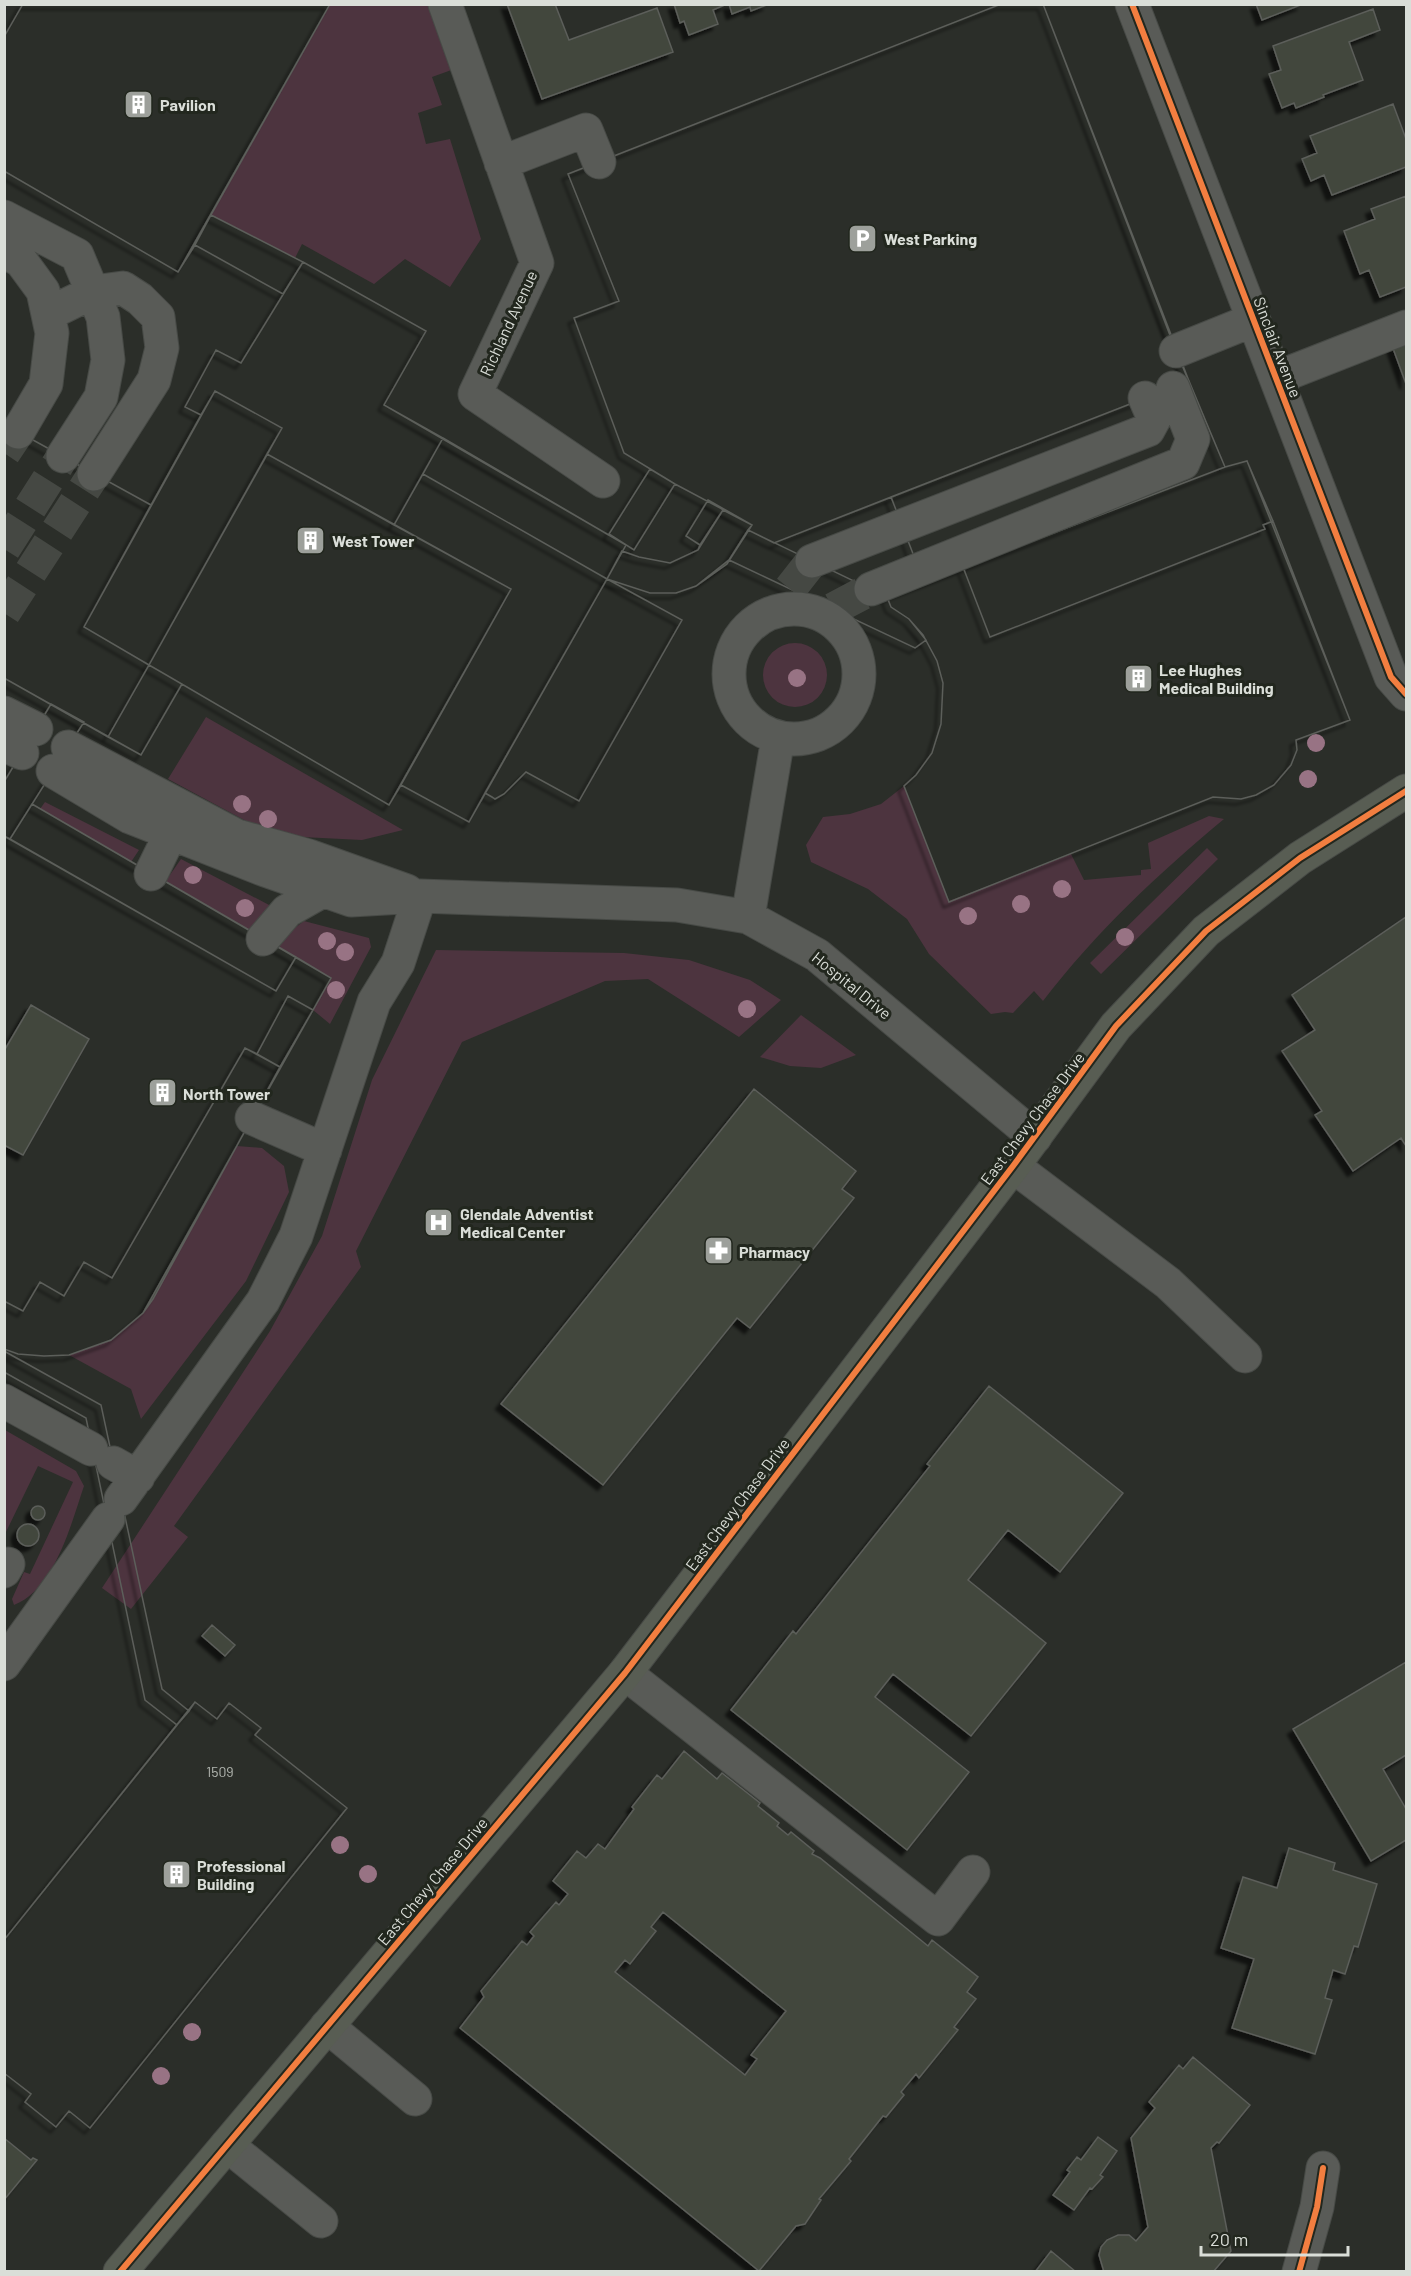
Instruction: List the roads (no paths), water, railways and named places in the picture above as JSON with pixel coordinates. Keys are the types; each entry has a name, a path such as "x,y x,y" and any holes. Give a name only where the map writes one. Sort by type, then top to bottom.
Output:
{"main road":[{"name":"East Chevy Chase Drive","path":"120,2271 625,1673 1013,1166 1116,1026 1206,931 1300,858 1407,791"}],"street":[{"name":"Richland Avenue","path":"445,4 537,263 475,394 603,481"},
{"name":"Sinclair Avenue","path":"1132,4 1391,677 1407,694"},
{"path":"501,163 586,130 599,162"},
{"path":"4,217 77,255 103,317 108,360 101,397 63,456"},
{"path":"4,251 21,261 43,291 52,333 46,384 18,432"},
{"path":"48,314 93,292 123,288 140,299 158,317 162,348 154,380 94,474"},
{"path":"1176,351 1253,320"},
{"path":"1276,378 1407,327"},
{"path":"812,561 1148,430 1154,419 1159,393 1193,439 1183,463 871,589"},
{"path":"781,602 785,609 828,613 851,640 859,665 858,690 847,713 828,730 803,739 778,738 755,727 738,708 729,684 730,659 741,635 781,602"},
{"path":"4,713 15,745"},
{"path":"748,916 778,738"},
{"path":"61,759 237,836 309,856 420,896 351,900 265,870 130,817 61,759"},
{"path":"151,874 171,833"},
{"path":"263,939 287,911 324,890"},
{"path":"4,1664 114,1481 263,1301 296,1236 374,1002 398,963 420,896"},
{"name":"Hospital Drive","path":"420,896 677,905 748,916 817,955 1035,1137"},
{"path":"252,1118 325,1150"},
{"path":"1013,1166 1168,1283 1245,1356"},
{"path":"4,1401 114,1481"},
{"path":"625,1673 938,1919 974,1872"},
{"path":"327,2026 415,2099"},
{"path":"227,2145 321,2221"},
{"path":"1299,2271 1317,2207 1323,2168"}],"tunnel":[{"path":"4,453 18,432"},
{"path":"4,549 63,456"},
{"path":"4,613 94,474"},
{"path":"790,589 812,561"},
{"path":"833,609 871,589"}],"place":[{"name":"Pavilion","path":"139,104"},
{"name":"West Parking","path":"863,238"},
{"name":"West Tower","path":"311,540"},
{"name":"Lee Hughes Medical Building","path":"1138,678"},
{"name":"North Tower","path":"162,1093"},
{"name":"Glendale Adventist Medical Center","path":"439,1222"},
{"name":"Pharmacy","path":"718,1251"},
{"name":"Professional Building","path":"176,1874"}]}
